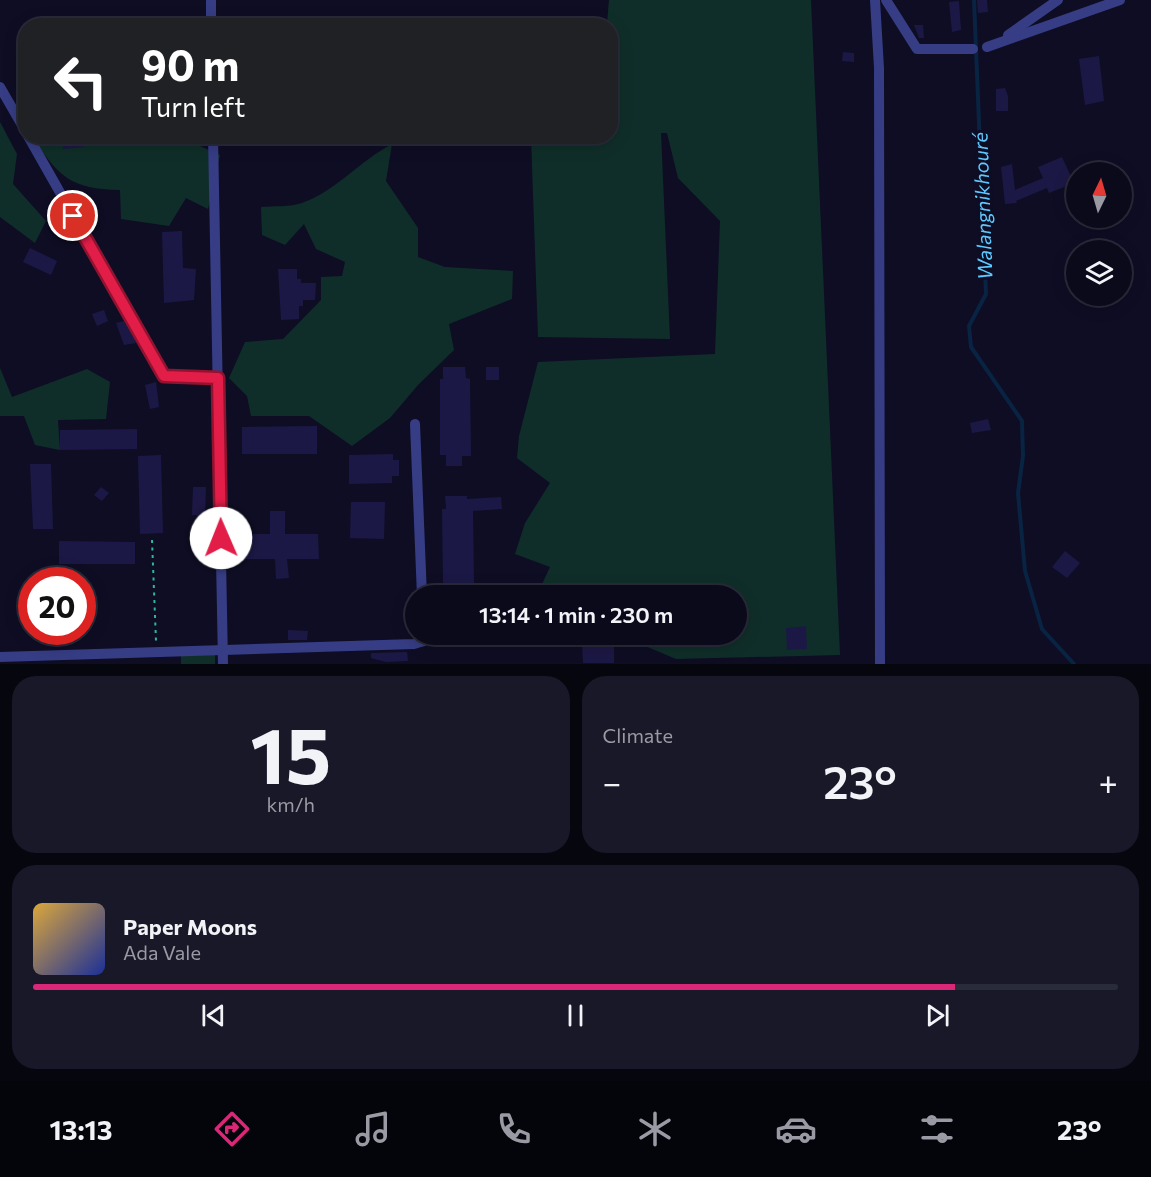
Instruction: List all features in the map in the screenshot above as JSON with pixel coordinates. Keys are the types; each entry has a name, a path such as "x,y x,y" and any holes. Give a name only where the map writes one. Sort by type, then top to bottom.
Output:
{"street":[{"path":"211,0 211,18"},
{"path":"875,0 879,68 879,664"},
{"path":"886,0 917,49 973,49"},
{"path":"1058,0 987,47 1120,0"},
{"path":"0,87 18,118"},
{"path":"33,144 164,376 218,378"},
{"path":"213,144 223,664"},
{"path":"415,424 422,585"},
{"path":"0,657 116,659 156,653 405,644"}],"path":[{"path":"152,540 156,653"}],"green space":[{"path":"609,0 811,0 840,655 676,659 643,645 747,645 747,585 542,585 550,567 515,554 525,523 550,483 517,458 519,436 538,362 715,354 720,221 678,178 667,133 661,133 670,339 538,337 531,144 618,144 618,18 607,18"},
{"path":"0,122 17,154 13,184 46,221 35,243 0,217"},
{"path":"38,144 196,144 220,155 208,209 186,198 169,226 121,219 120,190 89,187 68,178 50,162"},
{"path":"392,144 386,181 418,228 418,257 445,267 513,271 512,299 449,324 454,350 418,385 390,418 352,446 309,416 251,416 247,396 229,378 245,342 283,339 321,300 321,277 342,276 345,262 316,249 304,224 285,245 262,235 261,207 292,205 314,198"},
{"path":"0,368 12,397 87,369 110,382 106,419 58,420 60,450 35,445 24,416 0,416"},
{"path":"181,655 215,655 215,664 181,664"}],"building":[{"path":"977,0 987,0 988,12 978,13"},
{"path":"959,1 961,30 952,32 949,2"},
{"path":"914,25 923,25 924,38 919,38"},
{"path":"843,52 854,53 854,62 842,61"},
{"path":"1099,56 1104,101 1085,105 1079,59"},
{"path":"1005,88 1008,96 1008,111 996,111 996,89"},
{"path":"63,144 84,144 84,147 63,149"},
{"path":"1062,157 1066,166 1066,186 1049,193 1047,188 1016,201 1017,203 1005,204 1001,167 1012,164 1015,190 1043,178 1038,167"},
{"path":"182,231 183,268 196,269 194,300 164,303 162,232"},
{"path":"30,248 57,261 51,275 23,262"},
{"path":"278,269 297,269 297,279 301,279 301,283 316,283 315,300 303,300 303,306 299,306 299,319 281,320"},
{"path":"104,310 108,321 97,326 92,314"},
{"path":"124,321 136,343 124,345 116,323"},
{"path":"443,367 465,367 466,378 470,379 471,456 462,456 462,466 446,466 446,455 440,455 440,379 443,379"},
{"path":"486,367 499,367 499,380 486,380"},
{"path":"156,382 159,407 150,409 145,385"},
{"path":"988,419 991,430 972,433 970,423"},
{"path":"317,426 317,454 242,454 242,427"},
{"path":"137,429 137,449 60,450 60,430"},
{"path":"393,454 393,460 399,460 399,476 392,476 392,483 349,484 349,455"},
{"path":"161,455 163,533 140,534 138,456"},
{"path":"30,464 51,464 53,529 33,529"},
{"path":"101,487 109,493 102,501 94,495"},
{"path":"193,487 206,487 205,516 192,515"},
{"path":"445,496 467,496 467,499 501,497 502,509 473,511 474,584 443,584 442,509 446,509"},
{"path":"351,502 385,502 384,539 350,538"},
{"path":"270,511 285,511 285,534 318,534 319,559 287,559 289,578 276,579 275,559 243,559 242,534 270,534"},
{"path":"59,541 135,542 135,564 59,564"},
{"path":"1065,551 1080,563 1067,578 1052,567"},
{"path":"806,626 807,649 787,650 786,628"},
{"path":"288,630 308,631 307,640 288,640"},
{"path":"582,645 614,645 614,663 583,663"},
{"path":"407,652 408,661 386,662 371,658 371,653"}],"waterway":[{"name":"Walangnikhouré","path":"974,0 986,294 969,326 971,347 1022,421 1023,456 1018,493 1025,571 1042,629 1074,664"}],"route":[{"path":"73,216 164,376 218,378 221,538"}]}
